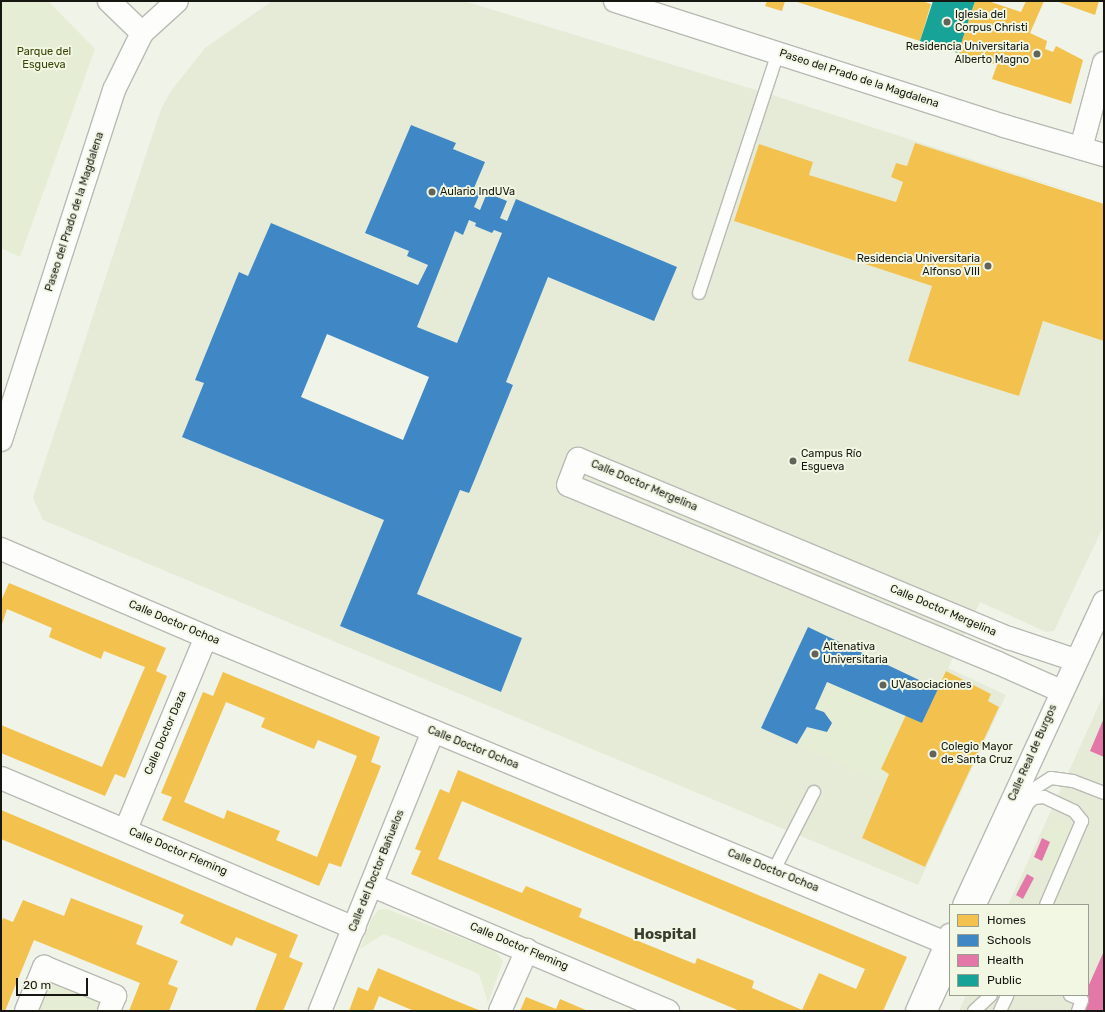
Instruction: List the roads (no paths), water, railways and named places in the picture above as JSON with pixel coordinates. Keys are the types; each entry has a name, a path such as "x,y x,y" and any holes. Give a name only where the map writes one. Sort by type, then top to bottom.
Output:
{"street":[{"path":"109,1 142,33"},
{"name":"Paseo del Prado de la Magdalena","path":"1,440 114,90 142,33 177,1"},
{"name":"Paseo del Prado de la Magdalena","path":"615,1 1004,126 1104,155"},
{"path":"1082,148 1104,63"},
{"name":"Calle Doctor Mergelina","path":"1061,691 998,663 568,485 578,459 1009,638 1075,660"},
{"name":"Calle Doctor Ochoa","path":"1,549 206,637 773,872 948,939"},
{"name":"Calle Real de Burgos","path":"964,904 1075,660 1099,624 1104,602"},
{"name":"Calle Doctor Daza","path":"126,829 206,637"},
{"name":"Calle del Doctor Bañuelos","path":"320,1011 433,731"},
{"name":"Calle Doctor Fleming","path":"1,778 126,829 354,928"},
{"name":"Calle Doctor Fleming","path":"371,885 668,1011"},
{"path":"917,1011 948,939"},
{"path":"500,1011 527,950"},
{"path":"26,1011 44,967 115,996 109,1011"}],"lane":[{"path":"699,293 778,53"},
{"path":"980,904 1033,791 1049,778 1074,781 1104,793"},
{"path":"773,872 814,792"},
{"path":"1026,805 1034,798 1044,797 1074,811 1082,821 1046,904"},
{"path":"931,1011 949,972"},
{"path":"974,1011 991,996"},
{"path":"1000,1011 1007,996"},
{"path":"1072,996 1082,1000 1078,1011"}],"place":[{"name":"Iglesia del Corpus Christi","path":"947,22"},
{"name":"Residencia Universitaria Alberto Magno","path":"1037,54"},
{"name":"Aulario IndUVa","path":"432,192"},
{"name":"Residencia Universitaria Alfonso VIII","path":"988,266"},
{"name":"Campus Río Esgueva","path":"793,461"},
{"name":"Altenativa Universitaria","path":"815,654"},
{"name":"UVasociaciones","path":"883,685"},
{"name":"Colegio Mayor de Santa Cruz","path":"933,754"}],"district":[{"name":"Hospital","path":"665,935"}],"park label":[{"name":"Parque del Esgueva","path":"44,59"}]}
